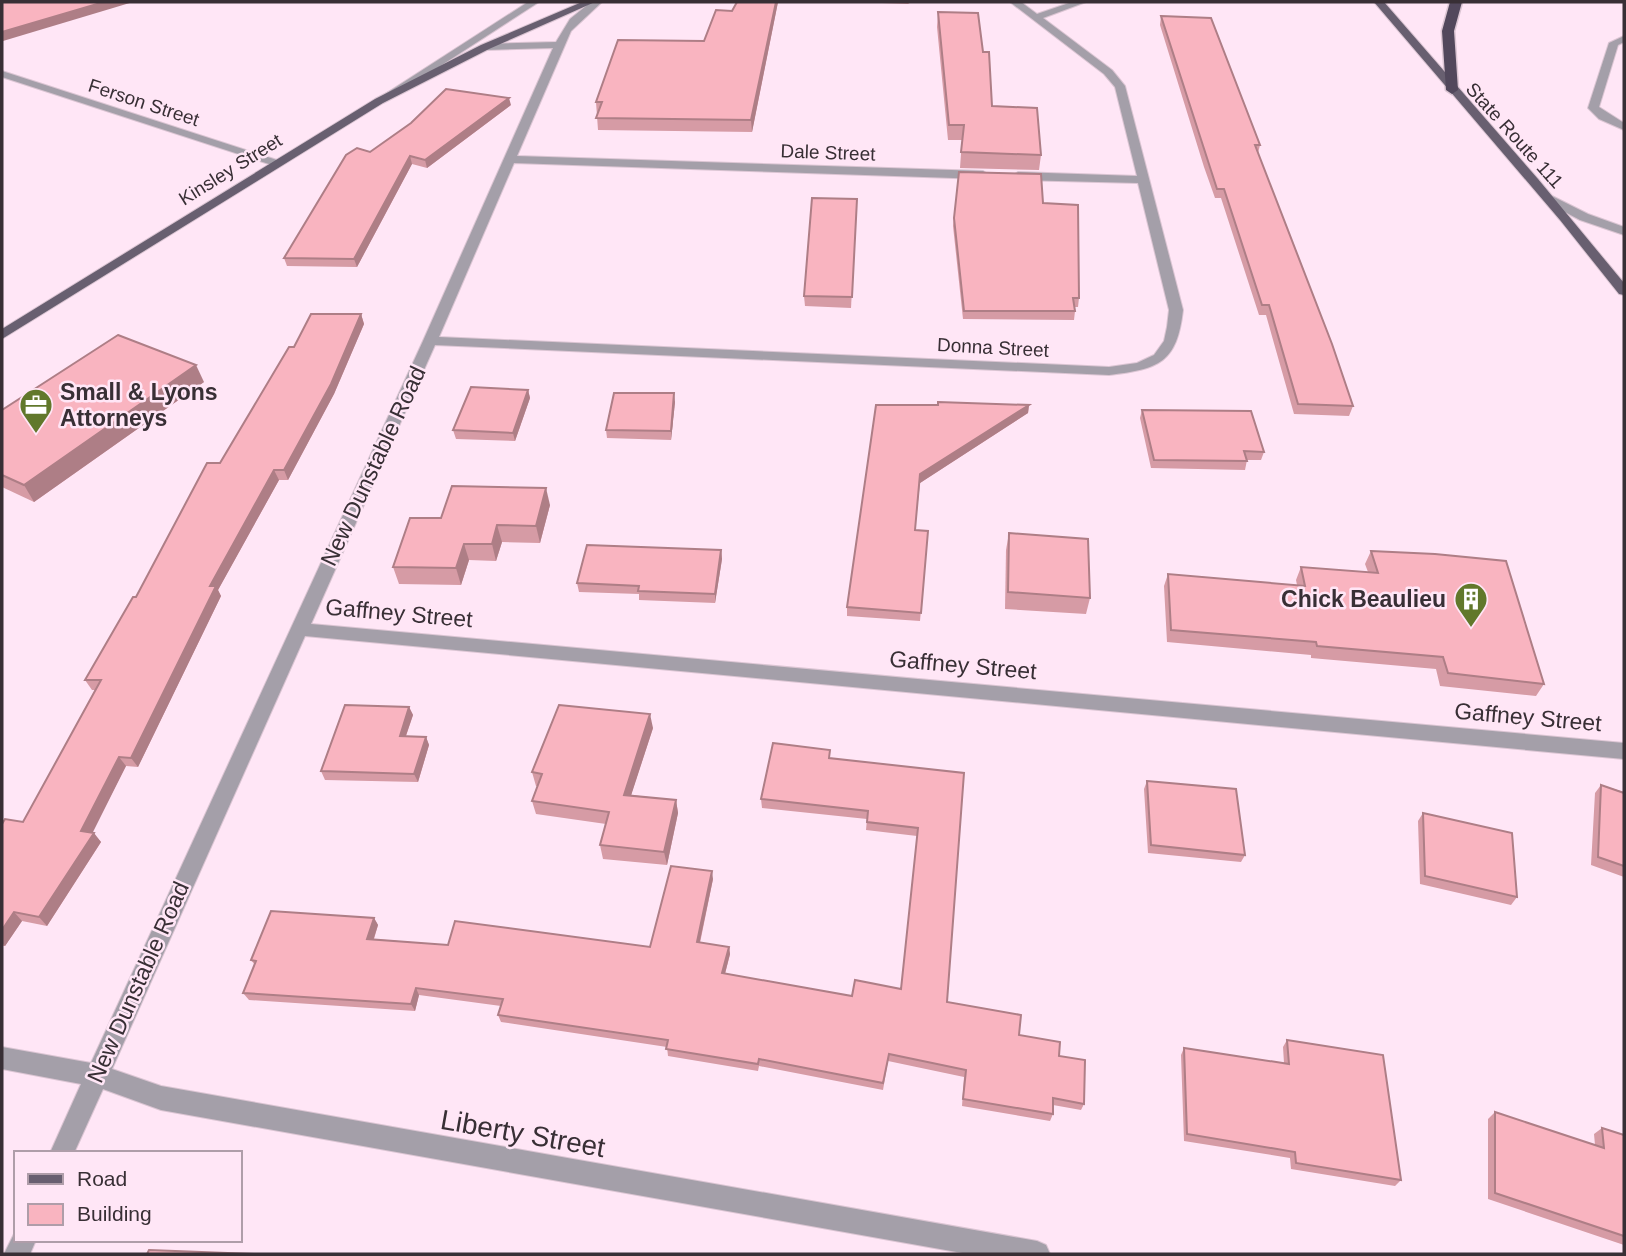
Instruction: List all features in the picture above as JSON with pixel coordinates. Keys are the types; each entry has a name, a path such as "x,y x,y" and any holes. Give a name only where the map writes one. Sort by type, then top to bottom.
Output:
{"highway":[{"path":"1452,90 1448,31 1456,2"}],"main road":[{"path":"485,47 590,2"},
{"name":"State Route 111","path":"1379,2 1624,291"},
{"name":"Kinsley Street","path":"2,335 379,101 485,47"}],"street":[{"path":"379,101 534,2"},
{"name":"New Dunstable Road","path":"63,1151 430,341 560,46 573,21 597,2"},
{"name":"Donna Street","path":"430,341 1109,371 1142,368 1164,356 1174,337 1176,310 1120,86 1108,72 1016,2"},
{"path":"1036,17 1081,2"},
{"path":"1624,39 1614,43 1593,108 1624,127"},
{"path":"485,47 560,46"},
{"name":"Ferson Street","path":"2,74 276,163"},
{"name":"Dale Street","path":"510,159 991,175"},
{"path":"1005,175 1144,180"},
{"path":"1549,200 1577,214 1624,231"},
{"name":"Gaffney Street","path":"298,629 1624,751"},
{"name":"Liberty Street","path":"2,1058 96,1074 161,1098 1037,1254"}],"building":[{"path":"2,2 104,2 2,32"},
{"path":"737,2 776,2 751,120 596,118 602,102 596,102 618,40 704,41 716,10 732,11"},
{"path":"938,12 978,13 983,52 989,52 992,106 1037,108 1041,155 961,152 964,125 949,125"},
{"path":"1161,16 1211,18 1260,145 1255,145 1332,344 1353,406 1298,404 1269,305 1262,305 1224,189 1217,189"},
{"path":"446,89 509,98 425,160 410,156 354,259 284,258 346,155 357,148 370,152 411,123"},
{"path":"959,172 1041,174 1043,203 1078,205 1079,298 1073,298 1075,311 964,311 954,218"},
{"path":"812,198 857,199 852,297 804,296"},
{"path":"311,314 361,314 331,384 284,470 274,470 210,586 216,586 131,758 119,757 81,831 94,833 39,917 14,912 2,930 2,824 5,819 23,822 101,680 85,680 133,597 136,597 207,463 220,463 289,347 294,347"},
{"path":"118,335 196,365 24,485 2,475 2,410"},
{"path":"471,387 528,390 513,433 453,430"},
{"path":"614,393 674,393 671,431 606,430"},
{"path":"938,402 1029,405 920,474 915,530 928,531 921,613 847,607 876,405 938,405"},
{"path":"1142,410 1251,411 1264,452 1244,451 1247,461 1154,460"},
{"path":"452,486 546,488 536,526 497,525 492,544 464,544 456,568 393,567 410,518 441,518"},
{"path":"1009,533 1088,539 1090,598 1008,592"},
{"path":"587,545 721,550 715,594 638,591 639,586 577,583"},
{"path":"1371,551 1506,561 1544,684 1448,673 1443,657 1317,646 1316,642 1171,630 1168,574 1305,586 1301,567 1378,573"},
{"path":"345,705 409,707 400,736 426,737 414,774 321,771"},
{"path":"559,705 650,714 624,795 676,800 664,852 600,845 609,812 532,801 542,774 532,772"},
{"path":"773,743 830,750 829,758 964,773 947,1002 1021,1015 1019,1035 1060,1042 1059,1056 1085,1060 1084,1104 1053,1098 1053,1114 963,1099 966,1070 889,1054 883,1083 759,1059 758,1064 666,1049 668,1040 498,1015 503,999 416,988 411,1004 243,993 256,961 251,960 271,911 374,918 367,939 448,945 455,921 650,947 671,866 712,871 697,942 729,947 722,973 852,996 855,980 901,989 918,828 867,822 868,811 761,799"},
{"path":"1147,781 1236,789 1245,855 1151,845"},
{"path":"1601,785 1624,793 1624,866 1598,857"},
{"path":"1423,813 1512,833 1517,897 1425,876"},
{"path":"1287,1040 1383,1055 1401,1180 1296,1163 1295,1152 1187,1134 1184,1048 1289,1064"},
{"path":"1495,1112 1604,1148 1602,1128 1624,1135 1624,1236 1495,1193"},
{"path":"149,1250 254,1254 147,1254"}],"place":[{"name":"Small & Lyons Attorneys","path":"36,435"},
{"name":"Chick Beaulieu","path":"1471,629"}]}
